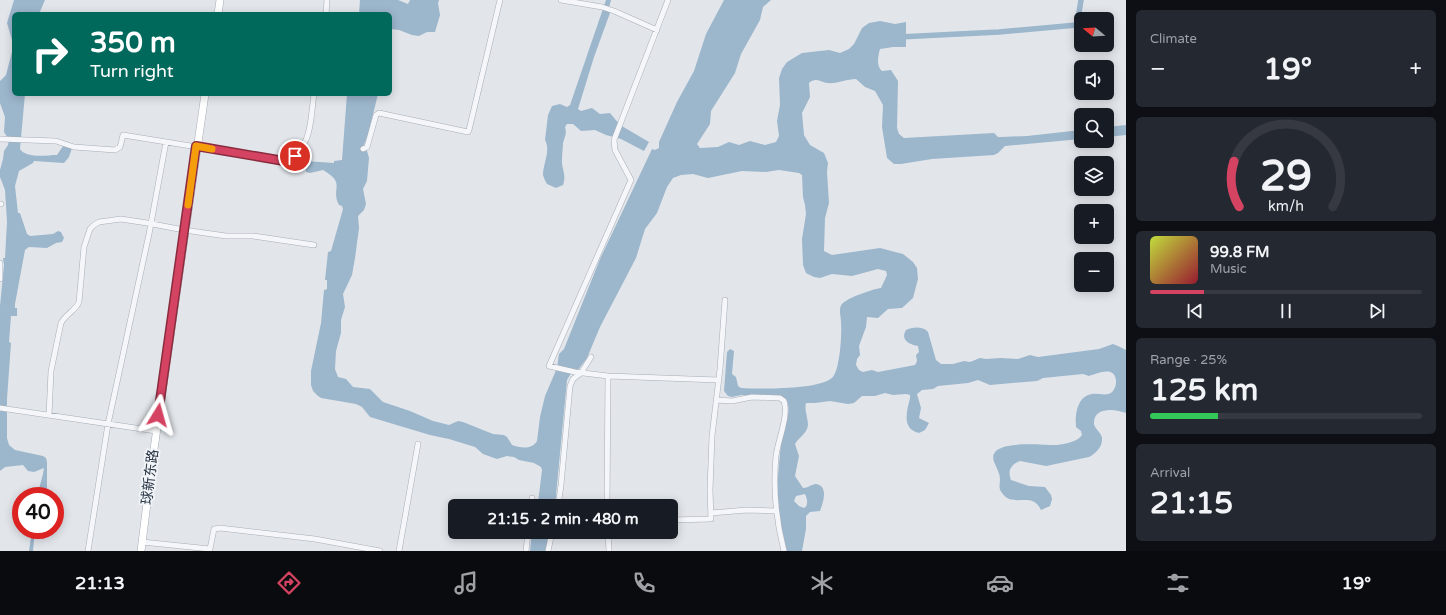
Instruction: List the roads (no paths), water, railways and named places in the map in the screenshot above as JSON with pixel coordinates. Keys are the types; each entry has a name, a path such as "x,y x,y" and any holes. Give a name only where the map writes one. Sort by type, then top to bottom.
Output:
{"street":[{"path":"218,12 220,0"},
{"path":"326,12 327,0"},
{"path":"363,149 367,147 376,115 379,113 468,132 470,130 500,0"},
{"path":"561,0 608,9 656,30"},
{"path":"668,0 615,137 615,150 631,180 549,366 578,373 608,376 718,380"},
{"name":"球新东路","path":"141,551 156,430 196,146 205,96"},
{"path":"0,139 56,141 74,147 115,150 120,147 123,135 284,161 298,154 306,142 314,96"},
{"path":"88,551 108,424 151,224 166,142"},
{"path":"49,415 51,372 61,323 79,302 84,247 90,229 94,225 99,222 115,219 226,236 253,236 314,245"},
{"path":"0,263 0,279"},
{"path":"678,520 711,519 710,462 725,300"},
{"path":"559,499 570,386 573,379 591,357"},
{"path":"607,499 608,376"},
{"path":"716,400 732,401 752,397 780,398 784,401 784,418 776,458 776,510 784,551"},
{"path":"0,408 156,430"},
{"path":"399,551 418,444"},
{"path":"711,513 747,510 776,510"},
{"path":"142,542 210,549 214,529 220,528 315,539 380,551"},
{"path":"526,551 527,539"},
{"path":"548,551 551,539"},
{"path":"608,539 609,551"}],"water":[{"path":"14,0 45,0 40,12 12,12 12,40 7,23"},
{"path":"360,0 398,0 408,4 410,0 439,0 440,15 435,32 427,32 419,36 392,29 392,12 359,12"},
{"path":"606,0 611,0 608,11 610,13 594,57 578,109 581,111 592,108 600,114 610,113 620,125 649,142 644,151 621,139 595,130 581,131 573,124 567,124 565,127 566,133 563,143 562,158 564,181 563,185 556,188 547,184 543,175 547,153 547,144 545,140 548,115 552,106 560,104 567,107 570,105"},
{"path":"724,0 771,0 763,7 760,20 741,54 735,73 711,111 710,124 697,144 700,148 718,147 729,142 739,145 750,141 765,145 776,142 779,136 777,121 780,105 779,78 782,69 787,62 802,53 829,50 840,53 849,49 854,44 862,28 869,23 880,21 895,24 906,22 906,47 880,49 878,61 882,71 891,70 898,81 897,128 899,134 904,138 994,133 998,137 1027,136 1074,131 1074,140 1005,146 994,155 932,159 894,164 887,158 882,127 883,105 875,91 865,87 856,79 831,83 816,80 811,81 809,83 810,97 802,113 804,135 810,145 824,153 828,163 827,172 829,203 825,218 824,251 832,255 880,248 903,254 913,262 917,268 918,279 913,298 902,308 888,309 878,318 867,317 866,327 859,346 860,355 857,359 856,365 859,370 863,372 872,370 878,372 915,365 917,361 916,355 919,352 918,346 906,341 904,336 906,330 911,328 920,328 928,332 936,360 941,364 953,364 964,361 970,362 980,358 1018,359 1030,355 1038,357 1099,349 1113,344 1126,350 1126,413 1117,410 1106,410 1097,414 1094,424 1101,435 1102,440 1101,445 1096,452 1089,457 1046,466 1020,461 1010,470 1011,480 1029,486 1045,487 1051,495 1052,499 1050,506 1041,510 1033,501 1011,500 1006,498 1000,489 1000,477 993,455 998,450 1006,446 1029,444 1057,445 1074,441 1080,437 1082,435 1081,431 1076,427 1076,417 1080,402 1083,398 1092,394 1111,393 1116,384 1113,373 1101,372 1089,376 1083,374 1043,378 1037,381 990,385 978,380 922,390 917,394 921,408 919,418 929,423 925,430 919,433 913,431 907,424 910,395 893,395 885,393 875,396 862,396 854,403 848,404 830,401 806,403 805,408 808,425 805,433 795,444 799,456 795,476 803,488 814,484 820,485 823,488 824,495 820,511 810,512 806,516 806,529 802,551 787,551 779,520 777,493 781,444 787,421 788,404 786,399 780,397 741,395 732,397 728,396 724,391 727,352 730,349 734,351 732,374 736,377 738,386 741,388 762,389 802,387 825,382 832,378 835,374 839,360 841,334 840,310 842,304 866,292 881,288 887,275 886,271 878,269 852,276 832,274 820,278 806,273 803,265 802,239 806,214 803,197 802,175 799,173 779,170 766,172 742,171 708,178 693,174 681,175 673,178 667,187 657,213 645,229 636,258 600,327 587,358 578,370 573,370 567,380 556,499 538,499 542,470 541,467 534,463 507,456 497,459 483,454 475,447 370,417 362,407 356,404 321,398 313,391 311,385 311,371 321,323 324,290 327,289 327,280 325,280 328,252 331,251 343,209 342,206 339,205 337,199 337,186 334,179 323,170 310,173 306,172 305,161 334,163 334,161 342,160 347,96 378,96 367,139 362,148 362,151 367,151 369,158 367,181 363,189 366,204 364,210 358,216 359,228 352,275 343,294 345,307 341,320 341,333 336,351 335,369 338,377 346,379 353,387 370,389 383,402 433,421 449,425 458,421 493,434 504,435 512,445 519,447 532,446 537,441 540,417 545,396 557,368 559,354 564,349 600,259 652,149 655,150 659,148 659,142 677,102 694,71 706,34","holes":["805,494 807,504 804,508 799,506 794,501 796,496"]},
{"path":"12,52 12,96 25,96 20,149 23,152 43,156 57,155 63,146 72,148 69,157 64,163 34,161 19,171 15,186 18,213 20,213 27,234 30,236 53,234 58,231 61,232 64,238 62,242 56,243 47,248 29,247 25,250 15,304 15,308 17,308 17,316 11,316 9,342 11,343 7,399 7,438 9,445 15,450 46,458 47,487 39,487 44,468 34,472 28,471 23,465 5,467 0,471 0,306 7,222 5,190 0,177 0,170 4,151 9,140 4,132 5,117 0,103 0,81 6,75"},
{"path":"1126,125 1126,135 1114,136 1114,126"},
{"path":"31,539 34,539 33,551 29,551"},
{"path":"531,539 548,539 546,551 530,551"}],"waterway":[{"path":"899,37 999,32 1077,25 1081,0"}]}
